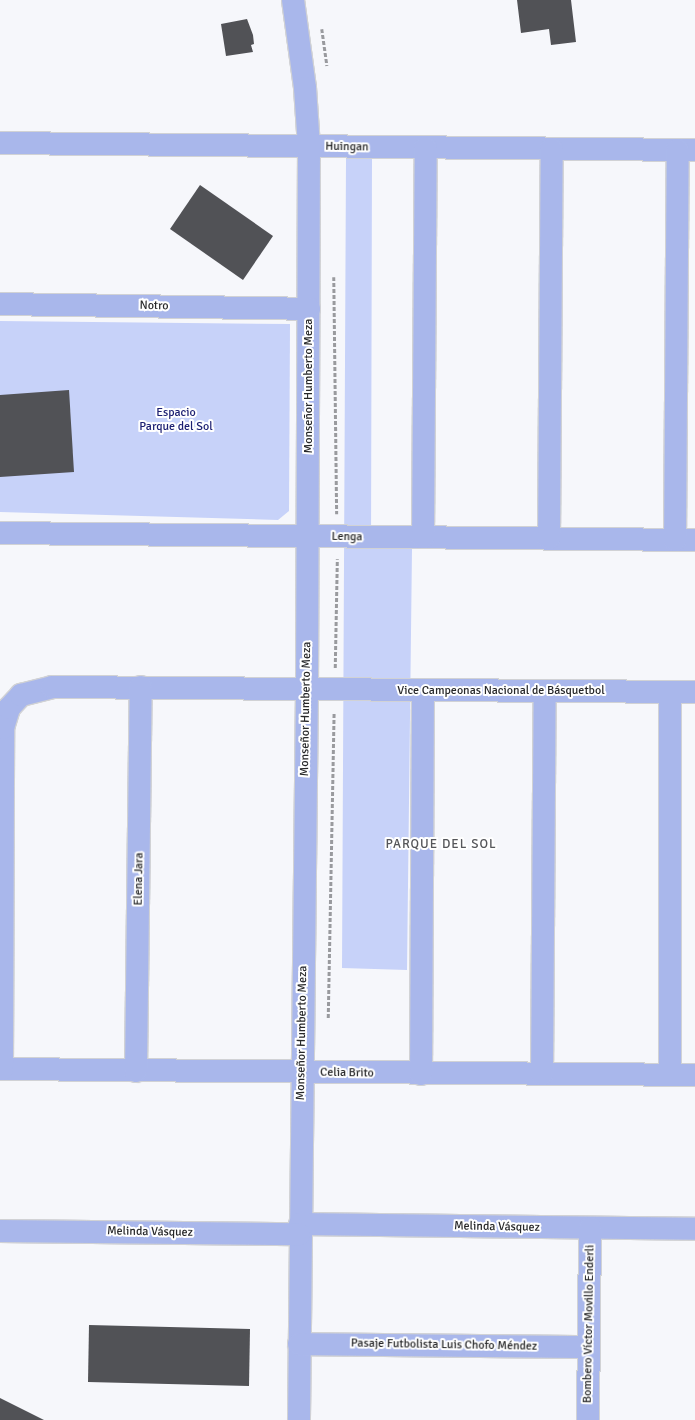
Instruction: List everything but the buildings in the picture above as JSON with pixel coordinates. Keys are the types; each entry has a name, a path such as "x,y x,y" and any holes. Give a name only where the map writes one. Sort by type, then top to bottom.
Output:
{"street":[{"name":"Monseñor Humberto Meza","path":"293,0 305,88 309,146 307,690 299,1420"},
{"name":"Huingan","path":"0,143 686,150"},
{"path":"423,537 426,148"},
{"path":"549,538 552,149"},
{"path":"685,540 686,150"},
{"name":"Notro","path":"0,304 309,309"},
{"name":"Lenga","path":"0,533 685,540"},
{"name":"Vice Campeonas Nacional de Básquetbol","path":"1,925 3,728 9,708 21,696 52,687 695,692"},
{"name":"Elena Jara","path":"136,1071 141,687"},
{"path":"421,1074 424,690"},
{"path":"542,1074 545,691"},
{"path":"670,692 670,1075"},
{"path":"1,925 1,1069"},
{"name":"Celia Brito","path":"1,1069 421,1074 695,1075"},
{"name":"Melinda Vásquez","path":"0,1231 590,1228 695,1229"},
{"name":"Bombero Víctor Movillo Enderli","path":"588,1420 590,1228"},
{"name":"Pasaje Futbolista Luis Chofo Méndez","path":"299,1344 589,1347"}],"green space":[{"path":"372,158 371,548 412,549 407,970 342,968 346,159"},
{"name":"Espacio Parque del Sol","path":"0,321 290,324 289,511 278,520 0,512"}],"district":[{"name":"PARQUE DEL SOL","path":"441,844"}]}
